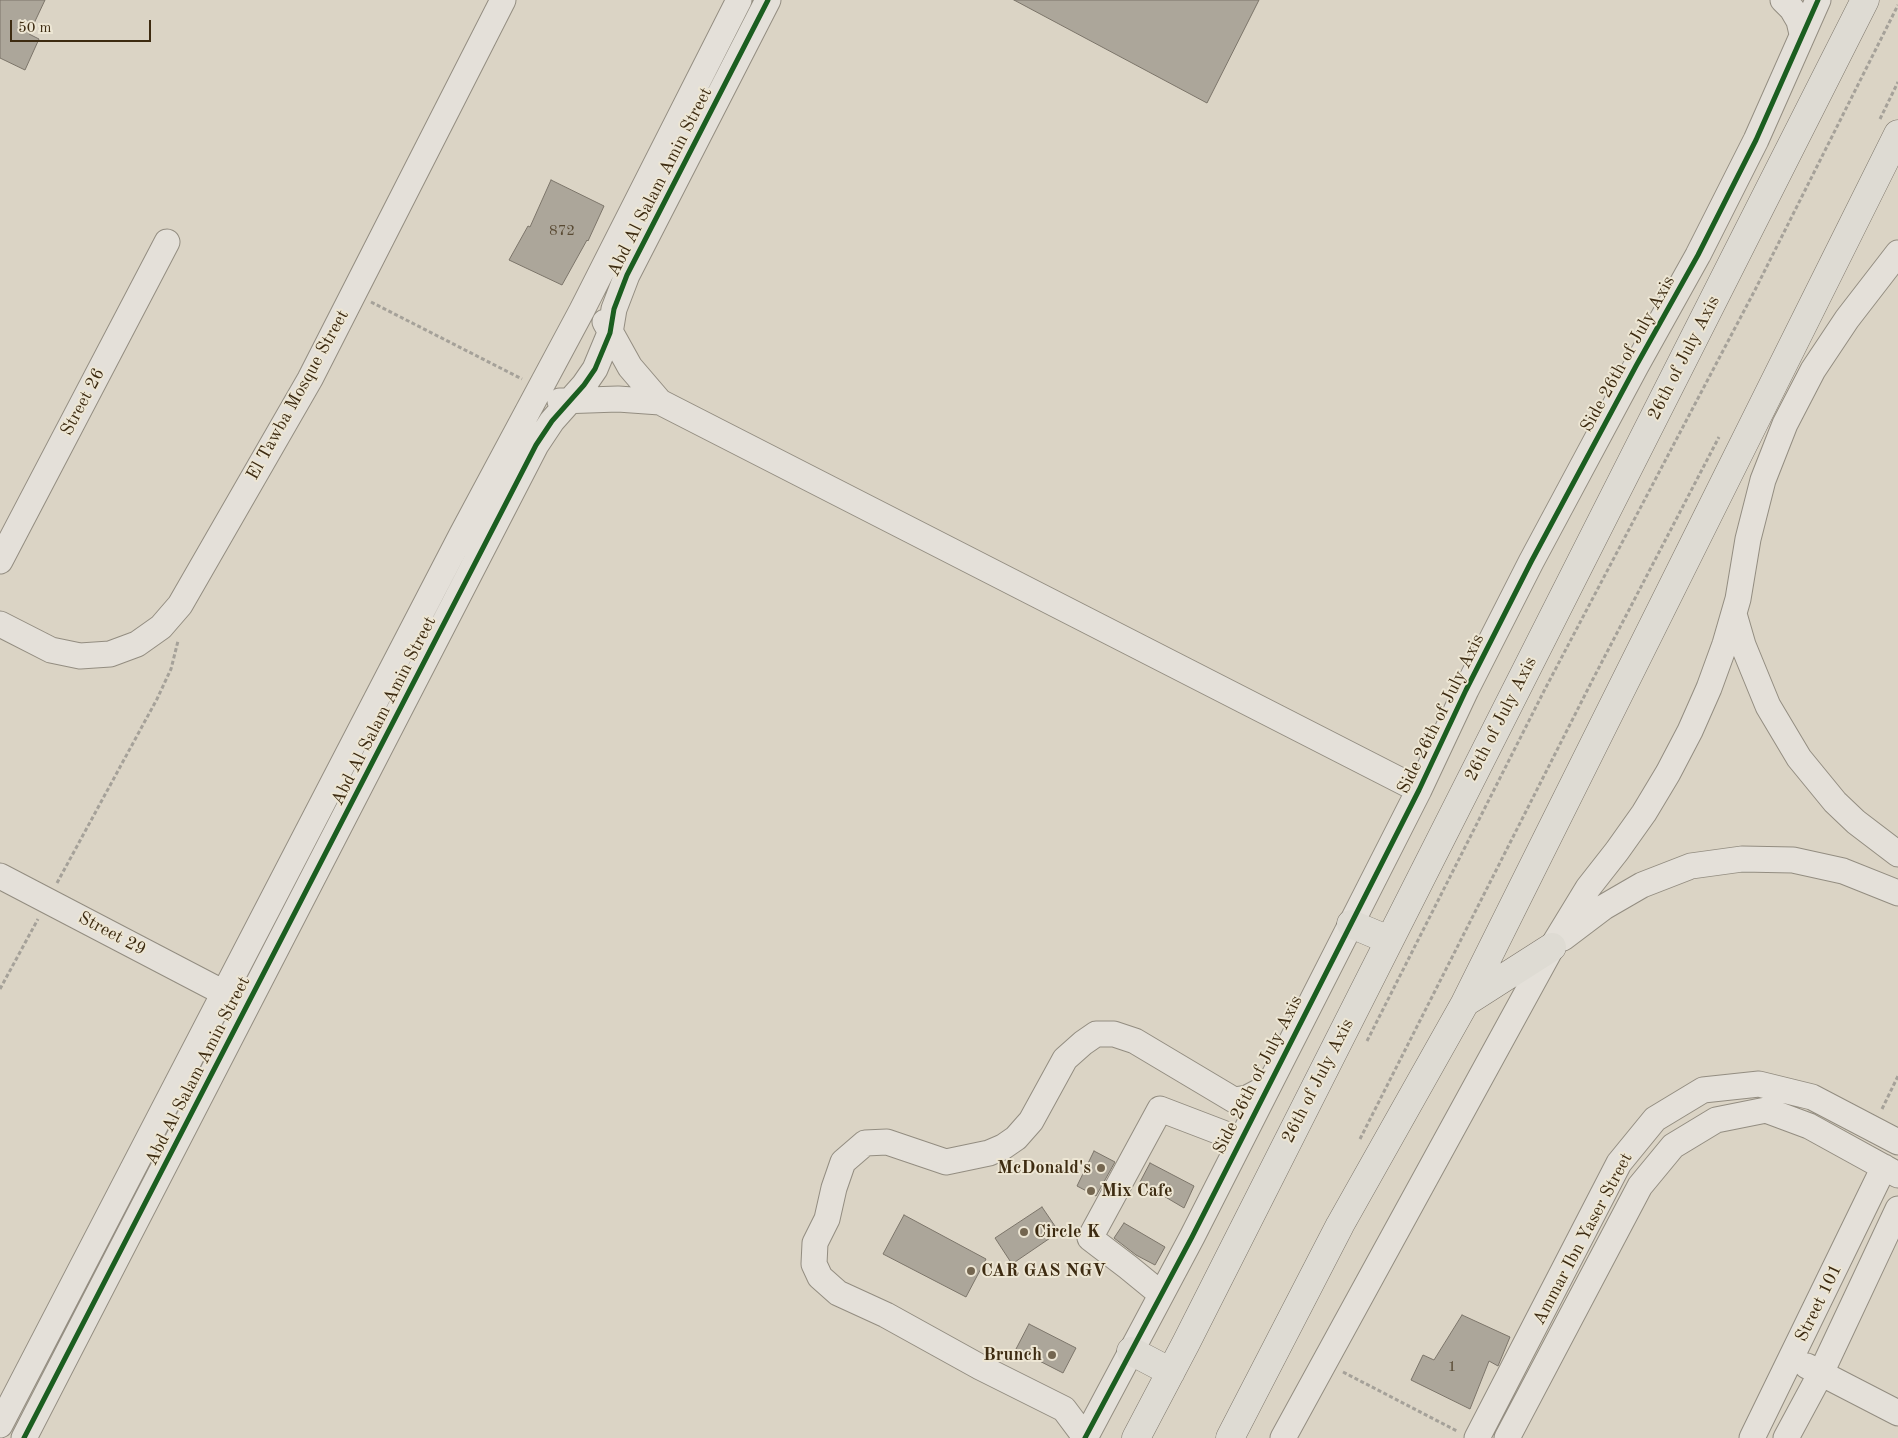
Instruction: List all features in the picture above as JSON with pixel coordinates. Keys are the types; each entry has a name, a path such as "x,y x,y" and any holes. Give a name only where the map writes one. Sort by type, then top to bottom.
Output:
{"highway":[{"name":"26th of July Axis","path":"1136,1438 1866,0"},
{"path":"1230,1438 1340,1225 1465,1003 1889,126"},
{"path":"1350,924 1389,940"},
{"path":"1465,1003 1552,947"},
{"path":"1131,1351 1171,1372"}],"street":[{"name":"El Tawba Mosque Street","path":"0,624 51,650 80,656 110,654 137,644 161,628 180,605 310,379 502,0"},
{"name":"Abd Al Salam Amin Street","path":"0,1425 357,737 582,310 740,0"},
{"name":"Abd Al Salam Amin Street","path":"24,1438 536,445 552,421 595,369 610,333 616,304 627,275 768,0"},
{"path":"1783,0 1792,9 1799,21 1802,34"},
{"name":"Side 26th of July Axis","path":"1085,1438 1268,1087 1419,790 1466,690 1531,562 1703,247 1756,140 1818,0"},
{"name":"Street 26","path":"0,561 166,242"},
{"path":"1283,1438 1552,947 1588,888 1628,836 1668,773 1690,731 1709,688 1734,614 1748,539 1764,480 1786,424 1813,370 1847,319 1898,253"},
{"path":"582,310 597,313 604,320 630,367 660,402 1419,790"},
{"path":"542,384 548,394 562,401 618,400 660,402"},
{"path":"1734,614 1757,683 1776,720 1799,758 1816,781 1849,816 1898,854"},
{"path":"357,737 379,751"},
{"path":"1552,947 1604,907 1642,885 1691,866 1742,859 1793,860 1843,871 1898,893"},
{"name":"Street 29","path":"0,876 224,993"},
{"path":"1085,1438 1064,1409 980,1367 886,1315 838,1293 820,1278 814,1264 815,1243 827,1219 834,1188 843,1162 865,1143 887,1142 946,1162 989,1153 1003,1147 1016,1138 1031,1121 1065,1059 1083,1042 1096,1034 1114,1034 1135,1041 1234,1100 1247,1098 1268,1087"},
{"name":"Ammar Ibn Yaser Street","path":"1474,1432 1619,1163 1655,1119 1703,1090 1759,1084 1812,1097 1898,1142"},
{"path":"1161,1294 1090,1238 1160,1110 1241,1140"},
{"name":"Ammar Ibn Yaser Street","path":"1507,1438 1640,1186 1673,1146 1716,1120 1766,1110 1809,1126 1891,1171"},
{"name":"Street 101","path":"1752,1438 1891,1171"},
{"path":"1597,1206 1622,1220"},
{"name":"Street 101","path":"1786,1438 1821,1373 1898,1209"},
{"path":"1792,1358 1898,1413"},
{"path":"1474,1432 1496,1431 1507,1438"}],"path":[{"path":"1363,1048 1545,689 1756,290 1898,6"},
{"path":"1889,126 1898,82"},
{"path":"353,292 542,384"},
{"path":"1357,1144 1593,679 1720,434"},
{"path":"0,989 157,699 171,669 179,638 180,605"},
{"path":"1873,1129 1898,1076"},
{"path":"1325,1362 1474,1432"}],"building":[{"path":"0,0 45,0 29,34 39,39 25,70 0,58"},
{"path":"1014,0 1259,0 1207,103"},
{"path":"551,180 604,206 588,241 562,285 509,260 528,226 530,227"},
{"path":"1094,1151 1115,1162 1096,1196 1077,1186"},
{"path":"1150,1163 1194,1186 1184,1208 1140,1182"},
{"path":"1042,1207 1059,1232 1012,1264 995,1238"},
{"path":"904,1215 986,1259 966,1297 883,1254"},
{"path":"1124,1223 1165,1247 1155,1265 1136,1255 1114,1238"},
{"path":"1462,1315 1510,1337 1498,1366 1489,1361 1470,1409 1411,1380 1423,1355 1434,1360"},
{"path":"1029,1324 1076,1348 1063,1373 1016,1349"}],"cycle path":[{"path":"24,1438 536,445 552,421 584,385 595,369 610,333 614,309 627,275 768,0"},
{"path":"1085,1438 1192,1237 1419,790 1466,690 1531,562 1698,255 1756,140 1818,0"}],"place":[{"name":"McDonald's","path":"1101,1168"},
{"name":"Mix Cafe","path":"1091,1191"},
{"name":"Circle K","path":"1024,1232"},
{"name":"CAR GAS NGV","path":"971,1271"},
{"name":"Brunch","path":"1052,1355"}]}
